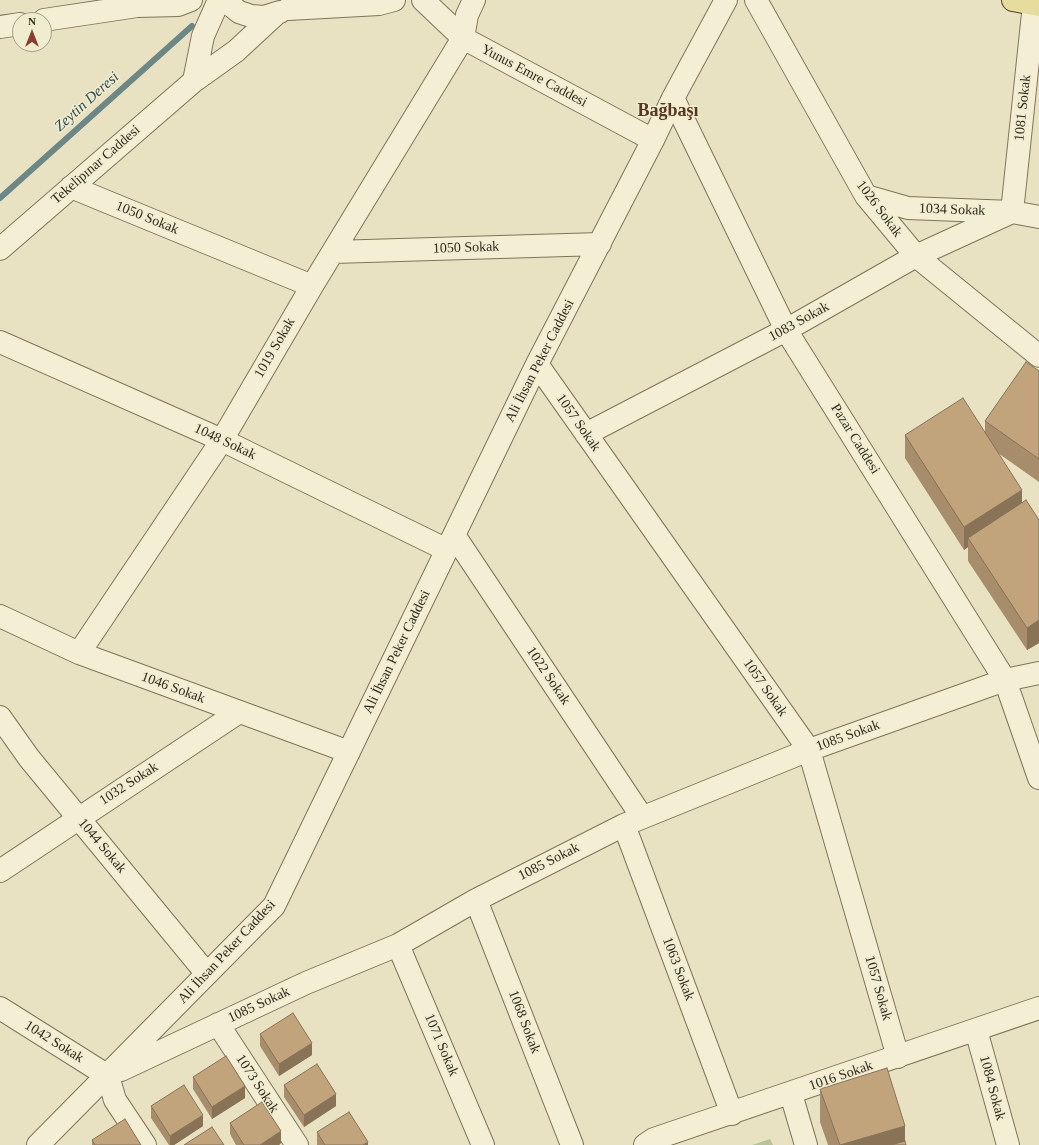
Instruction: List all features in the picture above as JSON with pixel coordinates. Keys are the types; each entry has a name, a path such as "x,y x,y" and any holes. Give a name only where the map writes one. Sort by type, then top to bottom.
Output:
{"main road":[{"path":"1013,0 1037,5"}],"street":[{"path":"52,19 141,3 178,5 191,0"},
{"path":"194,81 203,36 219,0"},
{"path":"224,0 239,12 251,16 264,17 287,8 379,4 394,0"},
{"name":"Yunus Emre Caddesi","path":"423,0 463,38 653,140"},
{"path":"463,38 467,15 474,0"},
{"name":"Ali İhsan Peker Caddesi","path":"38,1145 108,1076 274,906 537,364 600,244 673,98 726,0"},
{"name":"1026 Sokak","path":"756,0 866,196 916,256 1039,356"},
{"name":"1081 Sokak","path":"1012,212 1037,5"},
{"name":"Tekelipınar Caddesi","path":"0,250 194,81 236,51 287,8"},
{"path":"0,27 12,25"},
{"name":"1019 Sokak","path":"79,653 222,440 312,286 463,38"},
{"name":"Pazar Caddesi","path":"673,98 786,330 1005,680 1039,778"},
{"name":"1050 Sokak","path":"71,187 312,286"},
{"name":"1034 Sokak","path":"866,196 908,208 1012,212 1039,217"},
{"name":"1083 Sokak","path":"586,434 786,330 916,256 1012,212"},
{"name":"1050 Sokak","path":"333,252 600,244"},
{"name":"1048 Sokak","path":"0,342 450,542"},
{"name":"1057 Sokak","path":"537,364 809,750 898,1057"},
{"name":"1022 Sokak","path":"450,542 633,821"},
{"name":"1046 Sokak","path":"0,616 79,653 349,752"},
{"name":"1085 Sokak","path":"108,1076 306,983 398,945 476,900 633,821 809,750 1005,680 1039,673"},
{"name":"1032 Sokak","path":"0,871 78,817 239,712"},
{"name":"1044 Sokak","path":"0,717 29,758 208,974"},
{"name":"1063 Sokak","path":"633,821 732,1114"},
{"name":"1068 Sokak","path":"476,900 572,1145"},
{"name":"1071 Sokak","path":"398,945 483,1145"},
{"name":"1042 Sokak","path":"0,1008 108,1076"},
{"name":"1016 Sokak","path":"645,1145 654,1139 791,1094 1039,1008"},
{"name":"1073 Sokak","path":"218,1024 297,1145"},
{"name":"1084 Sokak","path":"976,1030 1008,1145"},
{"path":"108,1076 115,1100 145,1145"},
{"path":"791,1094 806,1145"}],"green space":[{"path":"770,1139 773,1145 752,1145"}],"building":[{"path":"1026,362 1039,371 1039,459 985,421"},
{"path":"963,398 1022,490 964,527 905,435"},
{"path":"1026,500 1039,520 1039,620 1027,628 968,538"},
{"path":"293,1013 312,1043 279,1064 260,1034"},
{"path":"226,1056 245,1086 212,1107 193,1077"},
{"path":"317,1064 336,1094 304,1115 284,1085"},
{"path":"887,1068 905,1126 840,1145 820,1089"},
{"path":"184,1085 203,1115 170,1136 151,1106"},
{"path":"262,1102 281,1131 260,1145 244,1145 230,1123"},
{"path":"349,1112 368,1142 363,1145 325,1145 317,1132"},
{"path":"125,1119 141,1145 95,1145 92,1140"},
{"path":"212,1127 224,1145 184,1145"},
{"path":"905,1141 906,1145 891,1145"}],"waterway":[{"name":"Zeytin Deresi","path":"0,198 192,26"}],"district":[{"name":"Bağbaşı","path":"668,111"}]}
